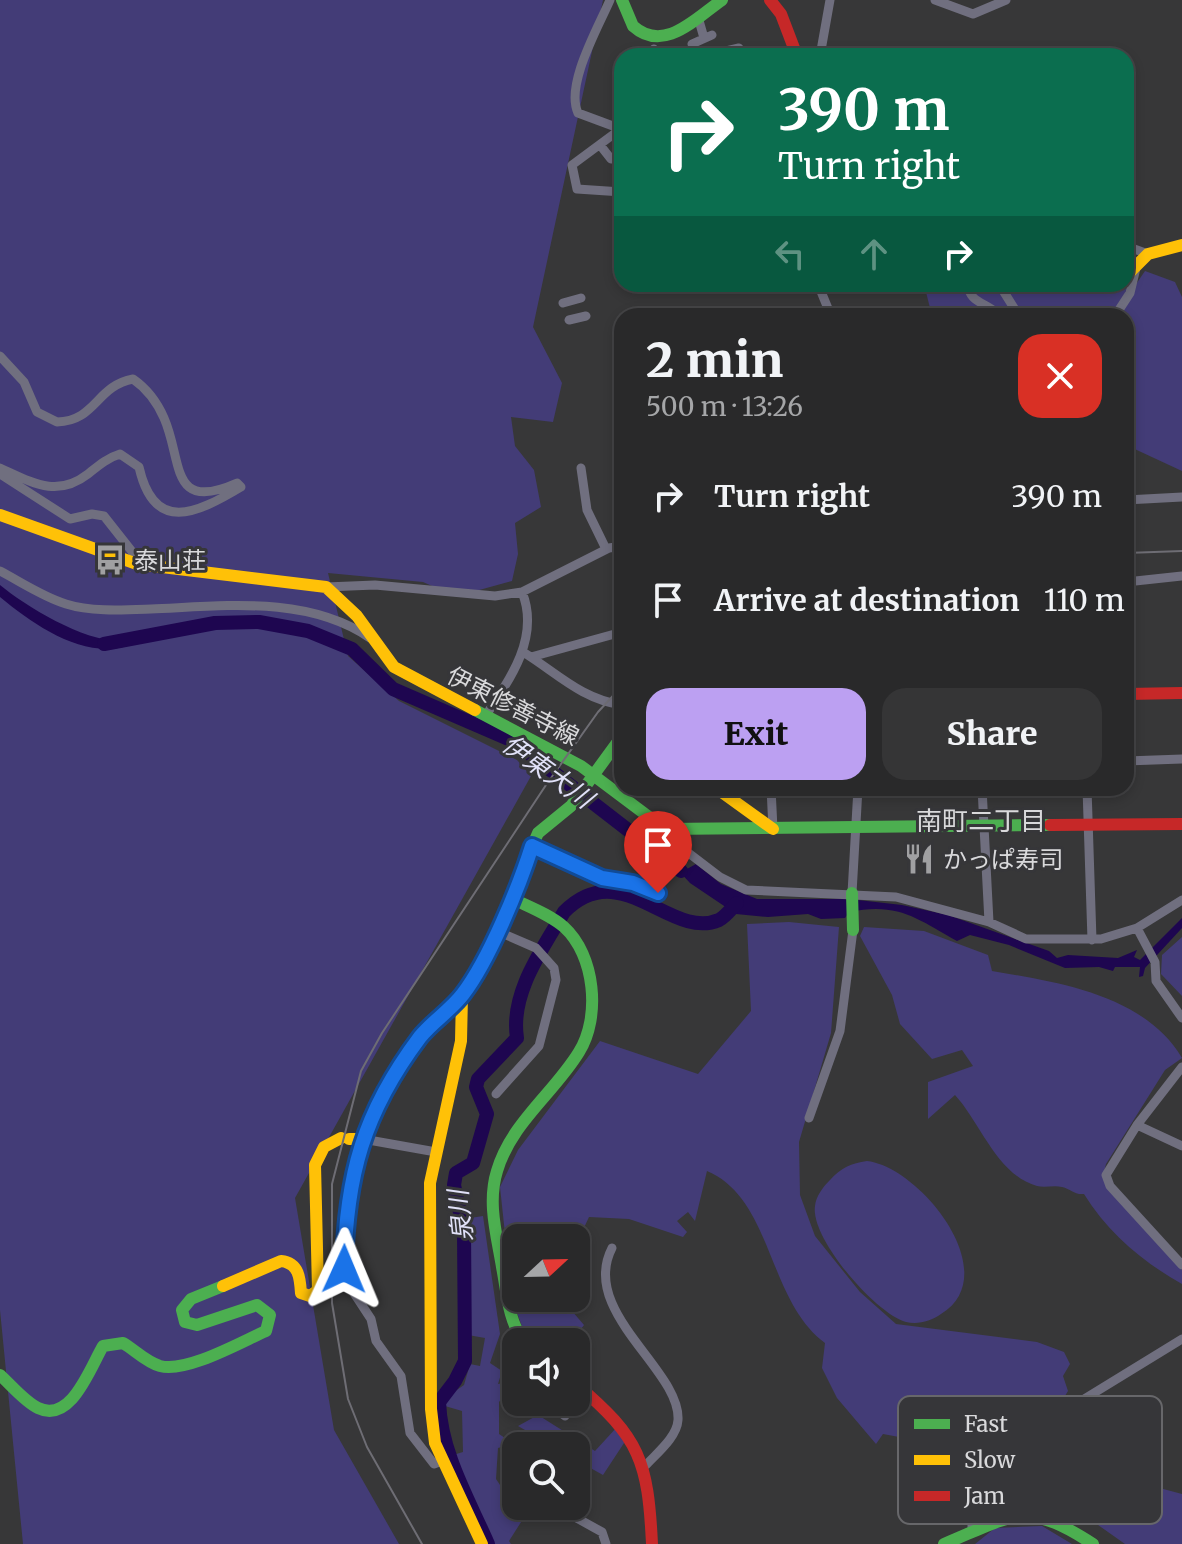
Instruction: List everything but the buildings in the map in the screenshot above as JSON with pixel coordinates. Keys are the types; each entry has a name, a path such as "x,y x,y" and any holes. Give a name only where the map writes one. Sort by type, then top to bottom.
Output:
{"street":[{"path":"610,0 581,63 574,104 578,113 614,126"},
{"path":"622,0 630,26 647,36 671,35 722,0"},
{"path":"770,0 781,14 794,48"},
{"path":"821,48 830,0"},
{"path":"935,0 973,14 1006,0"},
{"path":"692,44 708,37 698,17"},
{"path":"614,135 572,165 577,189 614,191"},
{"path":"600,145 614,159"},
{"path":"1134,269 1148,254 1182,245"},
{"path":"1134,249 1148,254"},
{"path":"969,292 974,301 993,308"},
{"path":"563,303 581,298"},
{"path":"569,320 586,316"},
{"path":"0,356 24,382 37,412 57,422 89,413 106,389 133,379 145,388 164,418 181,479 190,489 205,494 237,483 241,487 206,508 166,511 155,507 144,491 139,467 120,454 109,457 70,487 59,489 0,471"},
{"path":"581,468 587,510 606,549"},
{"path":"0,471 70,519 92,514 104,516 134,554 137,564"},
{"path":"1134,500 1182,497"},
{"path":"0,515 137,564 326,587 375,585 495,596 522,592 614,548"},
{"path":"0,571 66,604 103,609 239,605 306,610 330,616 376,643"},
{"path":"1134,581 1182,576"},
{"name":"伊東修善寺線","path":"326,587 339,596 394,667 486,715 614,795"},
{"path":"486,715 527,654 527,612 522,592"},
{"path":"527,654 614,634"},
{"path":"527,654 576,690 601,702 614,704"},
{"path":"1134,694 1182,693"},
{"path":"442,1461 434,1464 410,1433 401,1376 376,1341 371,1319 346,1281 351,1138 414,1047 462,996 497,931 538,833 571,806 614,747"},
{"path":"1134,761 1182,759"},
{"name":"伊東修善寺線","path":"616,796 665,829"},
{"path":"727,796 773,829"},
{"path":"771,796 773,829"},
{"path":"809,1118 840,1031 853,930 858,796"},
{"path":"983,796 989,922"},
{"path":"1087,796 1092,940"},
{"path":"665,829 1182,824"},
{"path":"665,829 682,848 720,877 746,890 896,897 989,922 1026,939 1092,940 1139,932 1182,900"},
{"path":"532,846 602,878 633,883 658,893"},
{"path":"511,898 560,924 580,950 589,979 586,1038 510,1144 497,1170 493,1189 507,1299 516,1328"},
{"path":"496,1094 539,1046 556,980 547,958 536,948 497,931"},
{"path":"1139,932 1155,962 1156,981 1182,1018"},
{"path":"462,996 461,1041 430,1183 431,1409 435,1443 482,1544"},
{"path":"1182,1067 1137,1125 1106,1175 1110,1186 1182,1265"},
{"path":"1137,1125 1182,1146"},
{"path":"0,1375 38,1408 57,1411 68,1405 103,1346 123,1343 144,1358 168,1367 266,1331 270,1315 257,1305 197,1325 185,1322 182,1310 191,1299 281,1261 289,1262 299,1272 301,1293 310,1296 318,1290 315,1165 319,1152 328,1142 351,1138 436,1152"},
{"path":"612,1248 603,1278 629,1333 665,1384 677,1412 678,1422 670,1439 646,1465"},
{"path":"1089,1396 1182,1339"},
{"path":"590,1397 626,1430 646,1465 652,1544"},
{"path":"580,1520 602,1532 606,1544"},
{"path":"972,1524 972,1533"},
{"path":"944,1544 993,1524"},
{"path":"1061,1524 1093,1544"}],"shaded area":[{"path":"0,0 603,0 533,327 562,383 553,422 511,417 515,446 534,470 541,507 515,523 518,554 512,581 472,592 439,589 423,582 328,573 348,656 399,701 517,760 531,776 295,1198 334,1430 399,1544 23,1544 0,1310"},
{"path":"1145,271 1175,282 1182,297 1182,471 1134,449 1134,308 930,308 926,292 1134,292"},
{"path":"0,585 44,615 82,633 118,641 133,640 156,630 137,643 116,648 96,648 75,643 35,623 0,597"},
{"path":"663,854 685,870 696,864 721,884 757,899 849,899 902,905 948,915 1049,951 1057,958 1068,955 1118,958 1137,950 1134,957 1140,960 1182,918 1182,928 1145,968 1143,976 1139,977 1140,967 1115,967 1113,971 1099,967 1065,968 1009,945 970,935 957,941 907,914 895,911 866,909 849,912 845,918 821,919 808,914 768,917 736,914 690,883"},
{"path":"789,922 839,927 831,1033 799,1142 800,1195 815,1236 860,1292 896,1324 1037,1342 1064,1352 1070,1364 1063,1376 1068,1391 1065,1396 898,1396 898,1437 883,1434 876,1444 837,1398 822,1368 825,1343 806,1324 791,1302 758,1226 745,1204 729,1185 707,1171 695,1221 688,1212 677,1221 687,1232 683,1237 629,1219 589,1217 586,1224 504,1224 500,1187 518,1150 600,1041 698,1074 751,1011 747,924"},
{"path":"864,927 924,931 988,955 992,971 1044,980 1098,995 1146,1019 1166,1037 1182,1058 1165,1070 1106,1164 1103,1176 1107,1187 1182,1270 1182,1284 1127,1245 1084,1194 1059,1186 1037,1186 1011,1171 955,1095 928,1119 928,1082 973,1066 962,1050 932,1059 900,1024 892,995 860,936"},
{"path":"1182,937 1182,996 1161,974 1162,955"},
{"path":"867,1161 888,1168 910,1182 931,1202 948,1225 960,1250 964,1274 959,1296 941,1314 929,1320 906,1322 878,1305 847,1273 816,1220 816,1202 825,1186 842,1169"},
{"path":"483,1216 500,1334 490,1363 502,1371 498,1384 502,1383 499,1434 502,1436 502,1447 498,1448 496,1479 502,1488 502,1520 522,1520 509,1541 511,1544 491,1544 453,1455 463,1452 462,1411 445,1406 451,1394 464,1385 470,1364 480,1366 485,1338 468,1335 464,1219"},
{"path":"517,1312 573,1312 584,1325 582,1328 523,1328"},
{"path":"540,1416 565,1432 528,1432 518,1426"},
{"path":"617,1427 626,1440 603,1475 590,1468 590,1448 595,1451"},
{"path":"1162,1489 1182,1494 1182,1544 1125,1544 1097,1524 1162,1524"},
{"path":"1042,1526 1072,1544 975,1544 995,1528"}],"waterway":[{"name":"伊東大川","path":"104,644 215,623 259,622 308,631 352,649 393,689 513,741 681,871"},
{"name":"泉川","path":"488,1544 450,1457 439,1402 465,1361 464,1231 454,1185 456,1173 473,1163 487,1114 476,1087 478,1079 517,1038 518,1005 530,972 564,912 585,897 605,892 625,895 682,919 701,923 719,920 737,903"}],"railway":[{"path":"1134,553 1182,551"},
{"path":"422,1544 367,1447 348,1399 332,1303 332,1184 361,1071 382,1033 546,785 614,695"}],"traffic: fast":[{"path":"622,0 633,26 645,34 656,36 668,35 691,24 722,0"},
{"path":"475,710 581,766 614,791"},
{"path":"489,948 538,833 571,806 614,747"},
{"path":"621,796 665,829 1050,825"},
{"path":"852,893 853,930"},
{"path":"511,898 552,918 574,939 583,953 588,970 592,1004 586,1038 579,1052 512,1138 494,1183 494,1219 507,1296 516,1328"},
{"path":"0,1375 28,1402 50,1411 70,1401 103,1346 123,1343 145,1359 171,1367 199,1361 266,1331 270,1315 257,1305 197,1325 185,1322 182,1310 191,1299 223,1286"},
{"path":"944,1544 993,1524"},
{"path":"1057,1524 1093,1544"}],"traffic: slow":[{"path":"1134,268 1148,254 1182,245"},
{"path":"0,515 137,564 326,587 357,616 394,667 475,710"},
{"path":"727,796 773,829"},
{"path":"482,1544 435,1443 431,1409 430,1183 461,1041 462,996 489,948"},
{"path":"223,1286 281,1261 295,1268 301,1293 310,1296 318,1290 315,1165 324,1147 341,1138"},
{"path":"349,1139 363,1139"}],"traffic: jam":[{"path":"770,0 781,14 794,48"},
{"path":"1134,694 1182,693"},
{"path":"1050,825 1182,824"},
{"path":"590,1397 614,1420 636,1453 647,1492 652,1544"}],"place":[{"name":"泰山荘","path":"110,560"},
{"name":"かっぱ寿司","path":"919,859"}],"district":[{"name":"南町二丁目","path":"981,820"}],"route":[{"path":"344,1269 350,1181 363,1139 398,1069 422,1035 462,996 472,980 496,936 532,846 602,878 633,883 658,893"}]}
